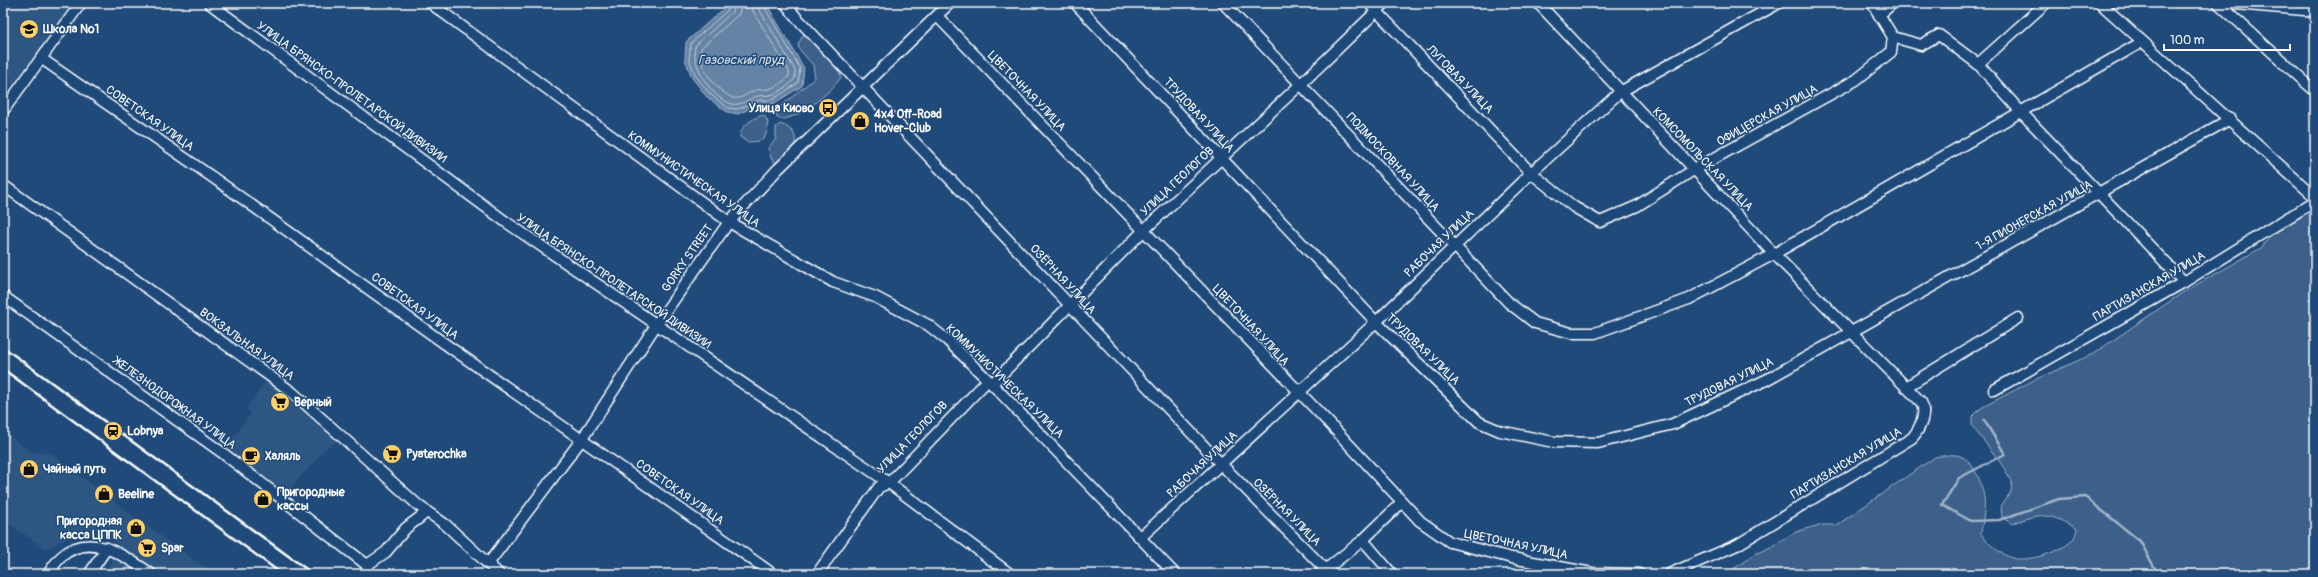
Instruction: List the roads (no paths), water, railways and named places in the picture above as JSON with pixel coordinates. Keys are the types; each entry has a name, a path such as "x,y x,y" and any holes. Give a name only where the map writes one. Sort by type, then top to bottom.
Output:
{"street":[{"path":"3,111 81,3"},
{"name":"УЛИЦА БРЯНСКО-ПРОЛЕТАРСКОЙ ДИВИЗИИ","path":"209,3 506,222 889,483 1010,574"},
{"name":"КОММУНИСТИЧЕСКАЯ УЛИЦА","path":"430,3 729,222 833,282 875,297 928,325 947,340 990,382 1175,574"},
{"name":"ОЗЁРНАЯ УЛИЦА","path":"785,3 796,18 864,87 1322,572"},
{"name":"GORKY STREET","path":"488,564 582,438 656,325 729,222 778,170 950,3"},
{"name":"ТРУДОВАЯ УЛИЦА","path":"1075,3 1222,157 1376,322 1479,422 1500,431 1553,442 1598,443 1672,424 1766,380 1850,332"},
{"name":"ПОДМОСКОВНАЯ УЛИЦА","path":"1223,3 1509,303 1535,323 1571,333 1595,333 1689,299 1774,254"},
{"name":"ЛУГОВАЯ УЛИЦА","path":"1369,3 1531,173"},
{"name":"УЛИЦА ГЕОЛОГОВ","path":"817,574 878,487 889,483 1144,230 1301,84 1385,3"},
{"name":"КОМСОМОЛЬСКАЯ УЛИЦА","path":"1538,3 1620,92 1850,332"},
{"name":"РАБОЧАЯ УЛИЦА","path":"1141,537 1376,322 1531,173 1620,92 1779,3"},
{"path":"1872,3 1894,37 1922,45 1939,35 1978,64 2020,112 2100,193 2184,282"},
{"path":"1879,15 1893,3"},
{"path":"1978,64 2046,3"},
{"path":"2100,3 2315,197"},
{"path":"2218,3 2315,90"},
{"path":"2224,3 2315,11"},
{"name":"ЦВЕТОЧНАЯ УЛИЦА","path":"937,16 1144,230 1298,393 1329,423 1401,504 1420,521 1450,542 1512,558 1592,573"},
{"name":"ОФИЦЕРСКАЯ УЛИЦА","path":"1531,173 1574,207 1600,222 1637,206 1695,169 1856,80 1890,52 1894,37"},
{"path":"1774,254 2142,42"},
{"name":"СОВЕТСКАЯ УЛИЦА","path":"42,59 773,574"},
{"name":"1-Я ПИОНЕРСКАЯ УЛИЦА","path":"1850,332 2230,119"},
{"name":"ВОКЗАЛЬНАЯ УЛИЦА","path":"3,185 292,392 427,512 446,525 499,574"},
{"name":"ПАРТИЗАНСКАЯ УЛИЦА","path":"1994,390 2184,282 2315,201"},
{"name":"ЖЕЛЕЗНОДОРОЖНАЯ УЛИЦА","path":"3,296 224,454 367,565 386,552 406,528 427,512"},
{"path":"1906,388 2018,318"},
{"name":"ПАРТИЗАНСКАЯ УЛИЦА","path":"1669,574 1737,545 1912,438 1917,433 1924,410 1921,402 1850,332"},
{"path":"1322,572 1363,540 1401,504"},
{"path":"1363,540 1392,574"},
{"path":"48,574 61,557 72,550 92,546 107,548 123,555 151,574"},
{"path":"89,574 107,548"},
{"path":"1592,573 1639,574"}],"water":[{"name":"Газовский пруд","path":"730,3 766,3 804,68 802,86 773,104 760,104 738,114 727,112 707,97 692,78 685,59 686,42"}],"waterway":[{"path":"1984,420 2005,454 1959,478 1942,505 1971,521 1999,520 2059,499 2085,497 2140,541 2158,574"}],"railway":[{"path":"3,347 313,574"},
{"path":"3,369 282,574"}],"place":[{"name":"Школа №1","path":"29,29"},
{"name":"Улица Киово","path":"828,108"},
{"name":"4x4 Off-Road Hover-Club","path":"860,121"},
{"name":"Верный","path":"280,402"},
{"name":"Lobnya","path":"113,431"},
{"name":"Pyaterochka","path":"392,454"},
{"name":"Халяль","path":"251,456"},
{"name":"Чайный путь","path":"29,469"},
{"name":"Beeline","path":"104,494"},
{"name":"Пригородные кассы","path":"263,499"},
{"name":"Пригородная касса ЦППК","path":"136,528"},
{"name":"Spar","path":"147,548"}]}
